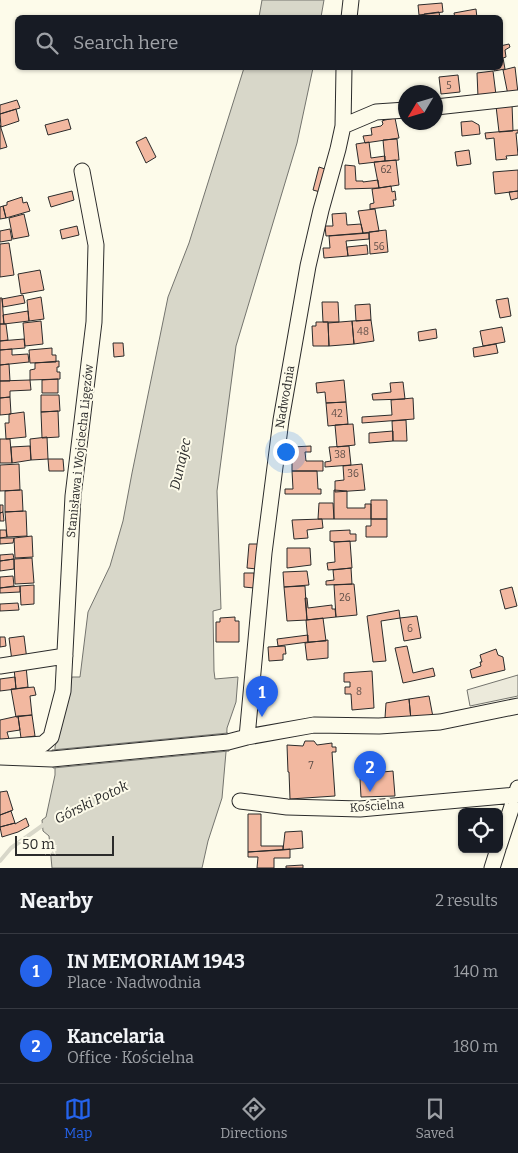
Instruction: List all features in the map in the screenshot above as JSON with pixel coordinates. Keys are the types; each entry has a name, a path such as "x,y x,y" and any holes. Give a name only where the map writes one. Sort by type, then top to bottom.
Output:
{"street":[{"path":"349,15 351,0"},
{"name":"Nadwodnia","path":"248,737 264,553 281,420 308,266 343,126 344,70"},
{"path":"443,105 518,98"},
{"path":"343,126 376,112 398,111"},
{"name":"Stanisława i Wojciecha Ligęzów","path":"0,749 1,747 43,744 51,737 63,691 73,496 94,322 96,244 82,171"},
{"path":"0,666 65,656"},
{"path":"0,757 52,759 228,742 314,725 379,726 440,722 518,706"},
{"path":"503,835 517,791"},
{"name":"Kościelna","path":"240,801 288,807 360,809 517,791"},
{"path":"492,868 497,853"}],"shaded area":[{"path":"518,675 518,696 470,706 467,690"}],"water":[{"path":"262,0 324,0 321,15 259,15"},
{"name":"Dunajec","path":"243,70 313,70 297,143 236,346 217,491 221,609 213,611 215,679 238,677 236,702 227,728 222,798 208,841 202,868 52,868 49,836 43,831 42,820 46,817 55,775 55,747 72,677 80,677 88,612 110,566 123,521 168,297 189,243"}],"pier":[{"path":"228,733 229,751 53,768 52,750"}],"building":[{"path":"442,3 443,12 419,15 418,5"},
{"path":"476,9 477,15 454,15 454,13"},
{"path":"439,12 440,15 424,15"},
{"path":"509,44 510,47 505,50 506,57 503,58 503,45"},
{"path":"515,67 518,93 508,95 503,70"},
{"path":"493,71 496,95 478,97 477,73"},
{"path":"458,75 460,92 443,94 443,85 440,85 439,77"},
{"path":"17,100 20,108 0,114 0,105"},
{"path":"512,104 513,131 499,132 496,106"},
{"path":"16,109 19,121 1,127 0,114"},
{"path":"395,118 399,138 365,143 363,136 372,135 371,128 381,126 383,124 382,121"},
{"path":"68,119 71,129 48,135 45,125"},
{"path":"472,121 479,125 480,134 462,136 461,122"},
{"path":"0,125 7,147 0,149"},
{"path":"518,130 518,133 516,133 518,155 506,156 507,159 496,160 494,138 486,139 485,133"},
{"path":"146,137 156,157 146,163 136,142"},
{"path":"397,139 399,160 385,161 383,140"},
{"path":"369,142 371,158 385,156 385,161 359,164 356,144"},
{"path":"469,150 471,164 457,166 455,152"},
{"path":"396,160 399,185 379,188 374,162"},
{"path":"345,165 355,166 356,181 378,180 379,188 345,189"},
{"path":"319,167 325,169 320,192 313,190"},
{"path":"518,170 518,191 495,194 493,172"},
{"path":"391,186 392,192 395,191 396,200 393,200 394,206 370,209 370,204 374,203 372,189"},
{"path":"72,191 74,200 51,207 48,197"},
{"path":"518,191 518,198 511,200 509,192"},
{"path":"22,197 23,203 27,202 30,211 6,218 3,206 7,205 7,202"},
{"path":"3,206 6,218 0,219 0,207"},
{"path":"375,209 379,231 363,233 358,211"},
{"path":"346,213 347,225 361,224 363,233 326,236 325,226 333,226 332,214"},
{"path":"24,214 29,236 13,239 9,218"},
{"path":"77,226 79,235 62,239 60,230"},
{"path":"10,229 12,240 0,242 0,231"},
{"path":"386,230 388,252 370,254 369,232"},
{"path":"369,233 369,239 346,241 348,256 324,258 323,248 330,248 329,236"},
{"path":"9,243 14,275 0,277 0,244"},
{"path":"367,245 368,254 348,256 347,247"},
{"path":"40,270 44,290 21,294 18,274"},
{"path":"23,295 25,303 3,307 2,299"},
{"path":"41,297 44,319 29,321 27,300"},
{"path":"0,298 2,298 4,324 0,324"},
{"path":"508,298 511,316 500,318 496,300"},
{"path":"322,302 338,302 339,322 323,322"},
{"path":"370,304 371,320 356,321 355,305"},
{"path":"28,311 29,321 4,324 3,315"},
{"path":"371,320 374,341 354,344 352,321"},
{"path":"41,321 43,344 25,346 23,323"},
{"path":"352,321 354,344 329,346 328,323"},
{"path":"316,322 328,322 329,346 313,346 312,326 316,326"},
{"path":"0,324 6,324 8,340 0,341"},
{"path":"502,327 505,342 483,346 480,331"},
{"path":"436,329 437,338 419,341 418,332"},
{"path":"24,339 25,348 0,350 0,341"},
{"path":"113,343 123,343 124,356 114,357"},
{"path":"496,344 498,353 474,357 473,348"},
{"path":"52,348 52,355 56,355 56,362 30,363 29,350"},
{"path":"12,349 12,355 28,354 29,362 0,365 0,350"},
{"path":"59,361 57,372 60,372 60,379 30,380 30,370 35,369 35,363"},
{"path":"9,364 10,381 0,381 0,365"},
{"path":"58,379 58,393 42,393 42,380"},
{"path":"30,380 31,390 10,391 10,397 0,398 0,381"},
{"path":"344,380 346,402 326,403 325,392 317,393 316,383"},
{"path":"403,382 405,399 373,400 372,394 391,392 390,383"},
{"path":"41,395 59,395 60,411 41,412"},
{"path":"10,397 11,414 0,415 0,398"},
{"path":"413,398 414,419 362,423 362,417 392,415 391,400"},
{"path":"346,402 348,424 328,426 326,403"},
{"path":"58,411 59,437 42,438 41,412"},
{"path":"24,412 26,437 6,439 5,423 9,423 9,414"},
{"path":"406,420 407,441 393,441 392,421"},
{"path":"353,424 355,445 337,447 335,425"},
{"path":"393,431 393,441 369,443 369,433"},
{"path":"47,437 48,459 31,460 30,439"},
{"path":"0,439 10,439 12,463 0,463"},
{"path":"30,446 31,460 12,463 11,447"},
{"path":"311,446 311,452 305,452 306,461 323,461 323,471 292,471 292,447"},
{"path":"349,446 351,465 325,467 325,462 331,461 329,447"},
{"path":"48,459 63,459 64,471 49,471"},
{"path":"19,464 20,490 0,491 0,465"},
{"path":"362,464 365,490 335,492 335,481 344,480 343,466"},
{"path":"292,471 317,471 318,489 321,489 321,494 285,494 285,489 293,489"},
{"path":"22,490 23,511 5,512 5,491"},
{"path":"334,490 347,491 347,508 365,508 365,504 371,504 371,519 334,519"},
{"path":"371,500 387,500 387,519 371,519"},
{"path":"319,503 333,503 334,519 318,519"},
{"path":"0,505 3,505 3,512 0,513"},
{"path":"26,511 27,536 7,537 5,512"},
{"path":"3,512 4,521 0,521 0,513"},
{"path":"322,519 323,528 307,530 308,538 294,539 292,520"},
{"path":"371,519 387,519 387,537 366,537 366,526 371,526"},
{"path":"0,530 6,530 7,537 0,538"},
{"path":"350,530 350,534 356,534 356,541 330,541 330,531"},
{"path":"32,536 33,557 15,558 14,538"},
{"path":"0,538 14,538 13,543 0,544"},
{"path":"350,541 352,568 328,570 327,563 335,562 334,542"},
{"path":"249,544 259,544 257,569 247,568"},
{"path":"287,548 310,548 311,565 287,568"},
{"path":"13,554 14,559 0,561 0,555"},
{"path":"32,558 34,583 15,584 14,559"},
{"path":"14,559 14,569 0,571 0,561"},
{"path":"351,568 352,584 326,585 326,581 334,580 333,570"},
{"path":"307,571 309,585 284,587 283,572"},
{"path":"244,573 254,573 254,588 244,587"},
{"path":"13,576 14,586 0,588 0,577"},
{"path":"354,584 357,615 336,617 334,585"},
{"path":"34,585 34,604 21,605 20,586"},
{"path":"20,586 20,592 0,593 0,588"},
{"path":"305,586 307,620 287,621 284,587"},
{"path":"512,587 517,606 505,609 500,590"},
{"path":"305,598 307,598 308,608 332,605 332,609 335,609 336,617 307,620"},
{"path":"18,603 19,610 0,611 0,604"},
{"path":"399,610 400,618 381,621 386,661 373,662 367,616"},
{"path":"417,616 421,638 404,641 400,618"},
{"path":"235,617 235,621 239,621 239,642 216,642 216,622 220,622 220,618"},
{"path":"323,618 326,641 308,642 306,620"},
{"path":"308,635 308,642 278,646 277,639"},
{"path":"24,636 27,660 12,661 9,638"},
{"path":"0,637 5,637 6,646 0,647"},
{"path":"328,640 328,658 307,660 305,643"},
{"path":"285,646 286,654 283,654 283,660 269,661 268,647"},
{"path":"407,646 413,673 433,668 435,676 403,683 395,648"},
{"path":"496,649 498,655 503,657 505,670 472,678 470,670 481,666 480,655"},
{"path":"26,666 28,687 16,689 14,668"},
{"path":"372,671 374,708 352,710 351,694 345,694 345,687 350,687 350,682 344,682 344,673"},
{"path":"15,677 16,689 0,691 0,679"},
{"path":"34,687 36,695 30,696 32,715 16,717 11,689"},
{"path":"429,696 433,717 411,720 409,699"},
{"path":"409,699 411,720 385,718 386,703"},
{"path":"32,715 35,736 21,738 18,716"},
{"path":"18,716 20,730 7,732 9,739 0,741 0,720"},
{"path":"305,741 314,741 317,745 332,743 332,747 336,747 336,752 332,752 335,796 290,799 287,745 303,746"},
{"path":"393,771 395,796 361,797 360,779 372,778 372,773"},
{"path":"7,791 13,810 0,815 0,792"},
{"path":"11,811 15,823 0,827 0,815"},
{"path":"248,814 261,814 261,846 283,846 283,850 248,852"},
{"path":"26,818 29,826 2,837 0,827 15,824"},
{"path":"302,831 303,848 283,850 285,832"},
{"path":"290,849 290,858 274,858 274,868 257,868 258,857 248,857 248,852"},
{"path":"303,865 303,868 286,868 286,866"}],"waterway":[{"name":"Górski Potok","path":"0,861 11,848 46,823"}],"place":[{"name":"IN MEMORIAM 1943","path":"262,717"},
{"name":"Kancelaria","path":"370,792"}]}
